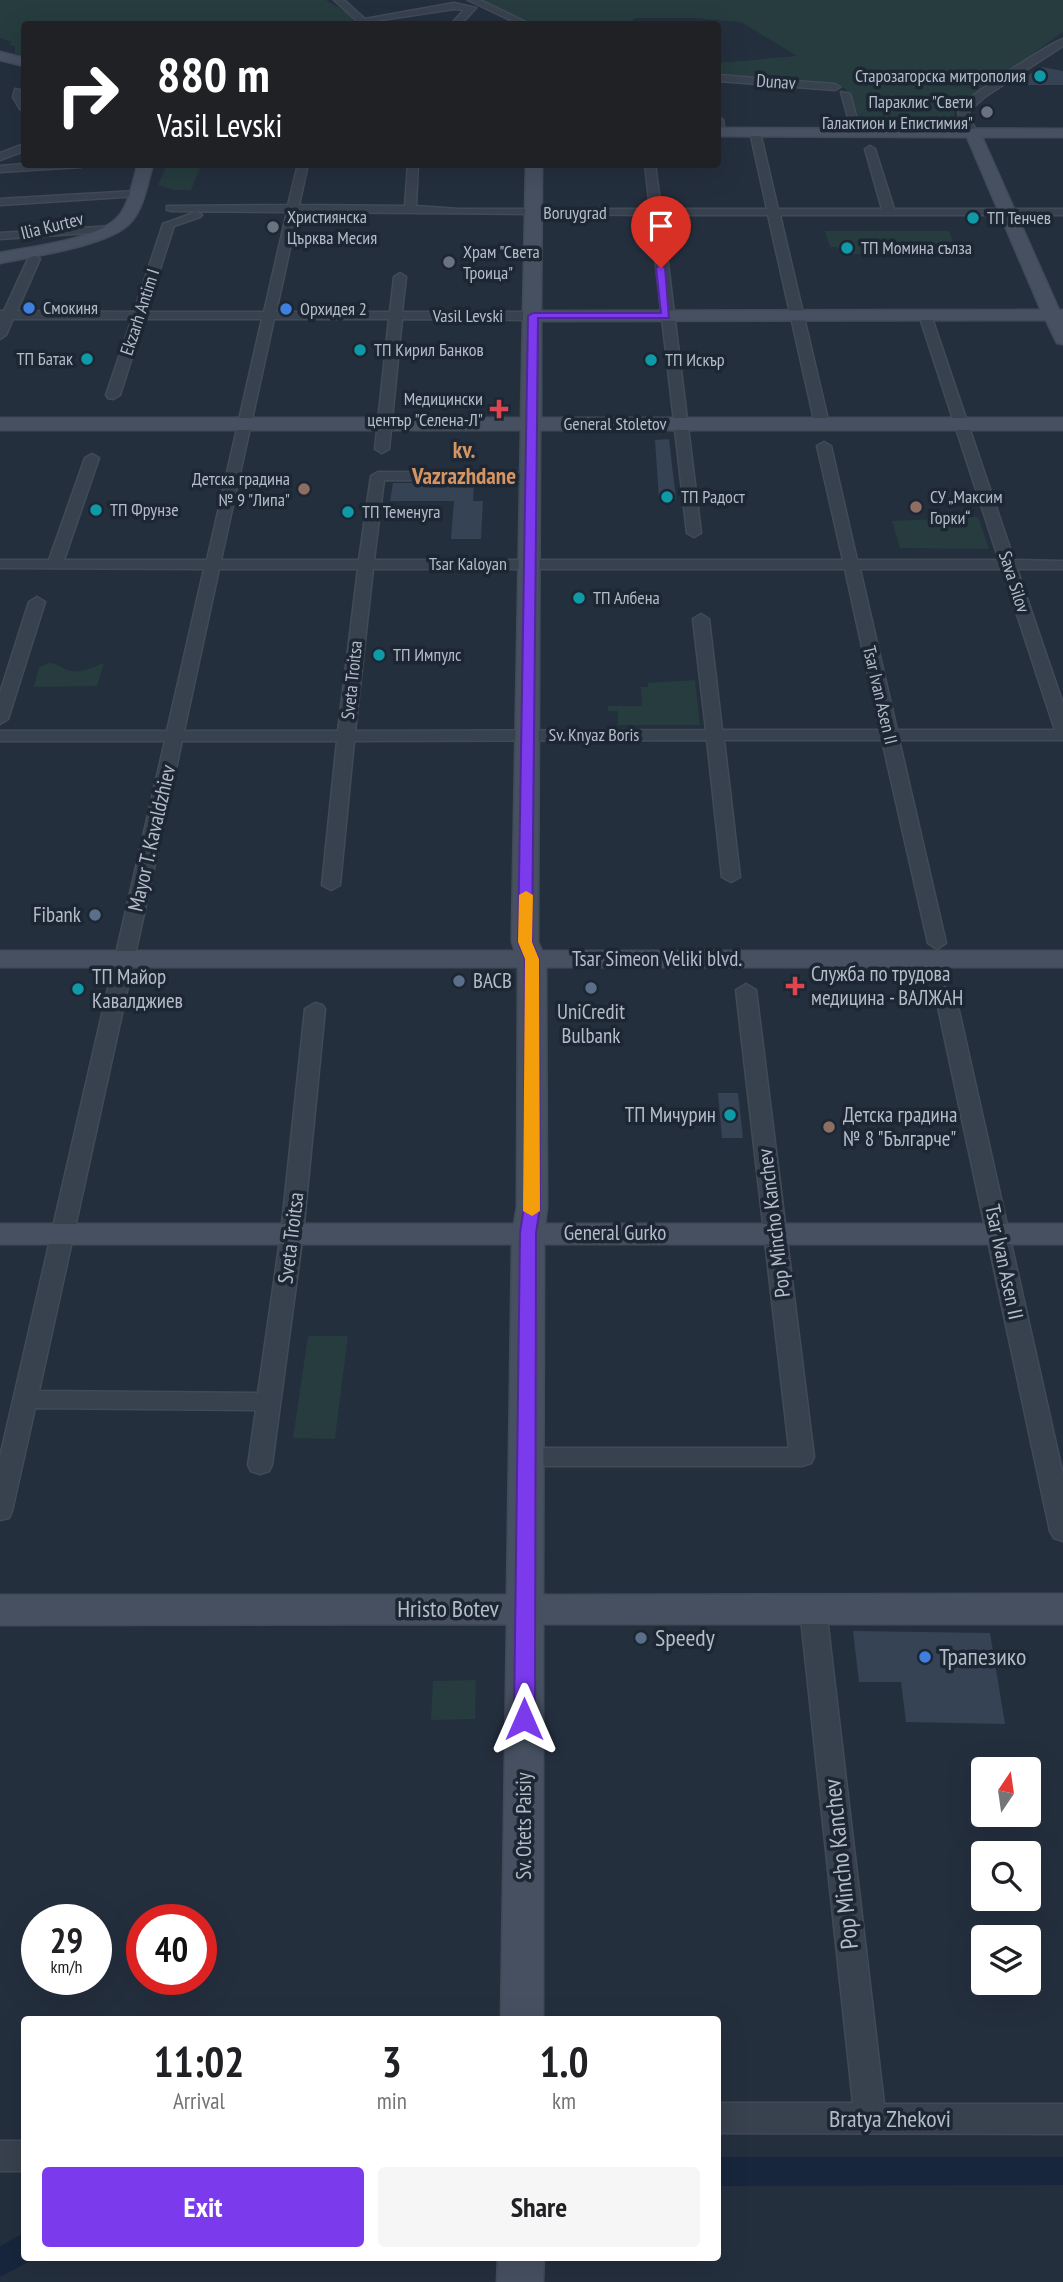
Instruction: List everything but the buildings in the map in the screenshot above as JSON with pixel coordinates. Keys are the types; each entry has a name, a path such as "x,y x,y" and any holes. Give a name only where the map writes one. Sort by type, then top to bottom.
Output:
{"street":[{"path":"339,0 361,21"},
{"path":"458,21 472,4"},
{"path":"375,21 472,4 517,21"},
{"path":"1063,42 982,94 964,110 964,117 1007,212 1058,316 1063,339"},
{"path":"0,55 21,61"},
{"name":"Dunav","path":"721,78 835,87"},
{"path":"19,91 21,102"},
{"path":"845,94 857,132"},
{"path":"721,126 755,132 1063,132"},
{"path":"755,132 822,424"},
{"path":"0,157 21,148"},
{"path":"870,149 890,212"},
{"path":"0,169 21,168"},
{"path":"0,236 113,229 127,218 145,168"},
{"name":"Mayor T. Kavaldzhiev","path":"0,1511 302,168"},
{"path":"410,209 414,168"},
{"name":"Sv. Otets Paisiy","path":"522,2016 528,1233 532,1195 527,735 534,168"},
{"path":"650,168 694,533"},
{"path":"0,202 135,194"},
{"name":"Boruygrad","path":"171,208 292,212 410,209 532,213 1063,212"},
{"name":"Ekzarh Antim I","path":"113,395 167,230 173,221 192,216 292,212"},
{"name":"Ilia Kurtev","path":"0,258 113,229"},
{"path":"0,335 4,315 34,259"},
{"path":"382,449 400,277"},
{"name":"Vasil Levski","path":"4,315 1058,316"},
{"name":"Sava Silov","path":"925,316 1063,732"},
{"name":"General Stoletov","path":"0,424 1063,424"},
{"name":"Tsar Ivan Asen II","path":"824,446 937,943"},
{"path":"55,564 92,458"},
{"name":"Sveta Troitsa","path":"331,885 378,476 531,477"},
{"name":"Tsar Kaloyan","path":"0,564 1063,565"},
{"path":"0,719 37,602"},
{"path":"701,619 731,877"},
{"name":"Sv. Knyaz Boris","path":"0,736 888,735 1063,732"},
{"name":"Tsar Simeon Veliki blvd.","path":"0,943 126,951 528,951 1063,959"},
{"name":"Tsar Simeon Veliki blvd.","path":"528,951 937,943 1063,944"},
{"name":"Tsar Simeon Veliki blvd.","path":"0,959 126,951"},
{"name":"Pop Mincho Kanchev","path":"526,1457 802,1457 746,990"},
{"name":"Tsar Ivan Asen II","path":"945,993 1063,1531"},
{"name":"Sveta Troitsa","path":"260,1465 292,1233 315,1009"},
{"name":"General Gurko","path":"0,1234 1063,1234"},
{"path":"25,1399 269,1402"},
{"name":"Pop Mincho Kanchev","path":"813,1609 870,2119"},
{"name":"Hristo Botev","path":"0,1610 1063,1609"},
{"name":"Bratya Zhekovi","path":"721,2118 1063,2119"},
{"path":"0,2155 21,2156"},
{"path":"520,2282 521,2261"}],"green space":[{"path":"0,0 326,0 348,13 354,21 21,21 21,55 15,54 15,46 9,45 12,42 0,38"},
{"path":"476,0 1063,0 1063,32 960,105 954,113 958,126 858,127 845,88 721,77 721,63 797,56 741,22 694,18 522,21"},
{"path":"166,168 200,168 191,190 173,190 158,185"},
{"path":"825,231 949,231 957,254 844,254 836,247 830,247"},
{"path":"978,517 989,549 900,548 892,521"},
{"path":"49,663 74,671 104,663 97,686 34,687 39,667"},
{"path":"695,680 700,725 618,725 618,711 608,711 608,706 642,706 641,687 648,687 648,683"},
{"path":"308,1336 348,1336 335,1439 293,1438"},
{"path":"476,1680 475,1719 431,1720 433,1681"}],"water":[{"path":"721,2157 1063,2157 1063,2185 721,2186"},
{"path":"21,2235 21,2261 30,2261 0,2277 0,2246"}],"slow traffic":[{"path":"526,895 525,942 532,959 532,1211"}],"place":[{"name":"Старозагорска митрополия","path":"1040,76"},
{"name":"Параклис \"Свети Галактион и Епистимия\"","path":"987,112"},
{"name":"ТП Тенчев","path":"973,218"},
{"name":"Християнска Църква Месия","path":"273,227"},
{"name":"ТП Момина сълза","path":"847,248"},
{"name":"Храм \"Света Троица\"","path":"449,262"},
{"name":"Смокиня","path":"29,308"},
{"name":"Орхидея 2","path":"286,309"},
{"name":"ТП Кирил Банков","path":"360,350"},
{"name":"ТП Батак","path":"87,359"},
{"name":"ТП Искър","path":"651,360"},
{"name":"Медицински център \"Селена-Л\"","path":"499,409"},
{"name":"Детска градина № 9 \"Липа\"","path":"304,489"},
{"name":"ТП Радост","path":"667,497"},
{"name":"СУ „Максим Горки“","path":"916,507"},
{"name":"ТП Фрунзе","path":"96,510"},
{"name":"ТП Теменуга","path":"348,512"},
{"name":"ТП Албена","path":"579,598"},
{"name":"ТП Импулс","path":"379,655"},
{"name":"Fibank","path":"95,915"},
{"name":"BACB","path":"459,981"},
{"name":"Служба по трудова медицина - ВАЛЖАН","path":"795,986"},
{"name":"UniCredit Bulbank","path":"591,988"},
{"name":"ТП Майор Кавалджиев","path":"78,989"},
{"name":"ТП Мичурин","path":"730,1115"},
{"name":"Детска градина № 8 \"Българче\"","path":"829,1127"},
{"name":"Speedy","path":"641,1638"},
{"name":"Трапезико","path":"925,1657"}],"district":[{"name":"kv. Vazrazhdane","path":"464,463"}],"route":[{"path":"524,1719 528,1233 532,1207 533,1117 532,959 525,942 533,316 666,316 661,268"}]}
